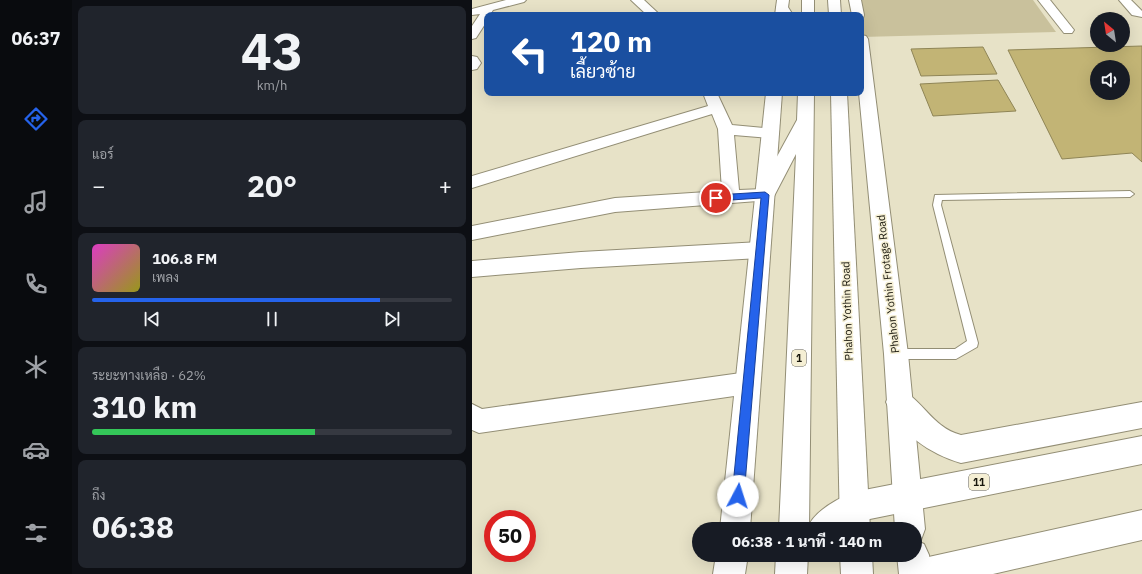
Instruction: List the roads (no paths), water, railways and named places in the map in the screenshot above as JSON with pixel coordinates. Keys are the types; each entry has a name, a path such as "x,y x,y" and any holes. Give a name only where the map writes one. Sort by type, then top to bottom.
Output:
{"main road":[{"path":"808,0 808,12"},
{"path":"834,0 835,12"},
{"path":"855,0 857,12"},
{"name":"Phahon Yothin Frotage Road","path":"864,73 896,354 909,522"},
{"path":"736,522 774,96"},
{"name":"1","path":"794,522 806,96"},
{"name":"Phahon Yothin Road","path":"839,96 855,518"},
{"path":"765,195 806,119"},
{"path":"899,402 923,431 949,447 961,449 1142,415"},
{"name":"11","path":"843,522 907,496 1142,450"},
{"path":"924,574 1142,525"},
{"path":"730,574 731,562"},
{"path":"856,562 857,574"},
{"path":"914,562 915,574"}],"street":[{"path":"472,12 520,0"},
{"path":"637,0 651,12"},
{"path":"1044,0 1068,30"},
{"path":"1125,0 1136,14 1142,14"},
{"path":"486,12 489,8"},
{"path":"472,35 484,16"},
{"path":"472,60 474,63 472,66"},
{"path":"711,96 726,129 731,197"},
{"path":"472,182 716,108"},
{"path":"726,129 770,133"},
{"path":"472,233 615,205 765,195"},
{"path":"472,269 581,260 760,250"},
{"path":"472,416 479,421 748,383"}],"lane":[{"path":"896,354 956,354 974,343 937,205 938,197 1130,194"}]}
